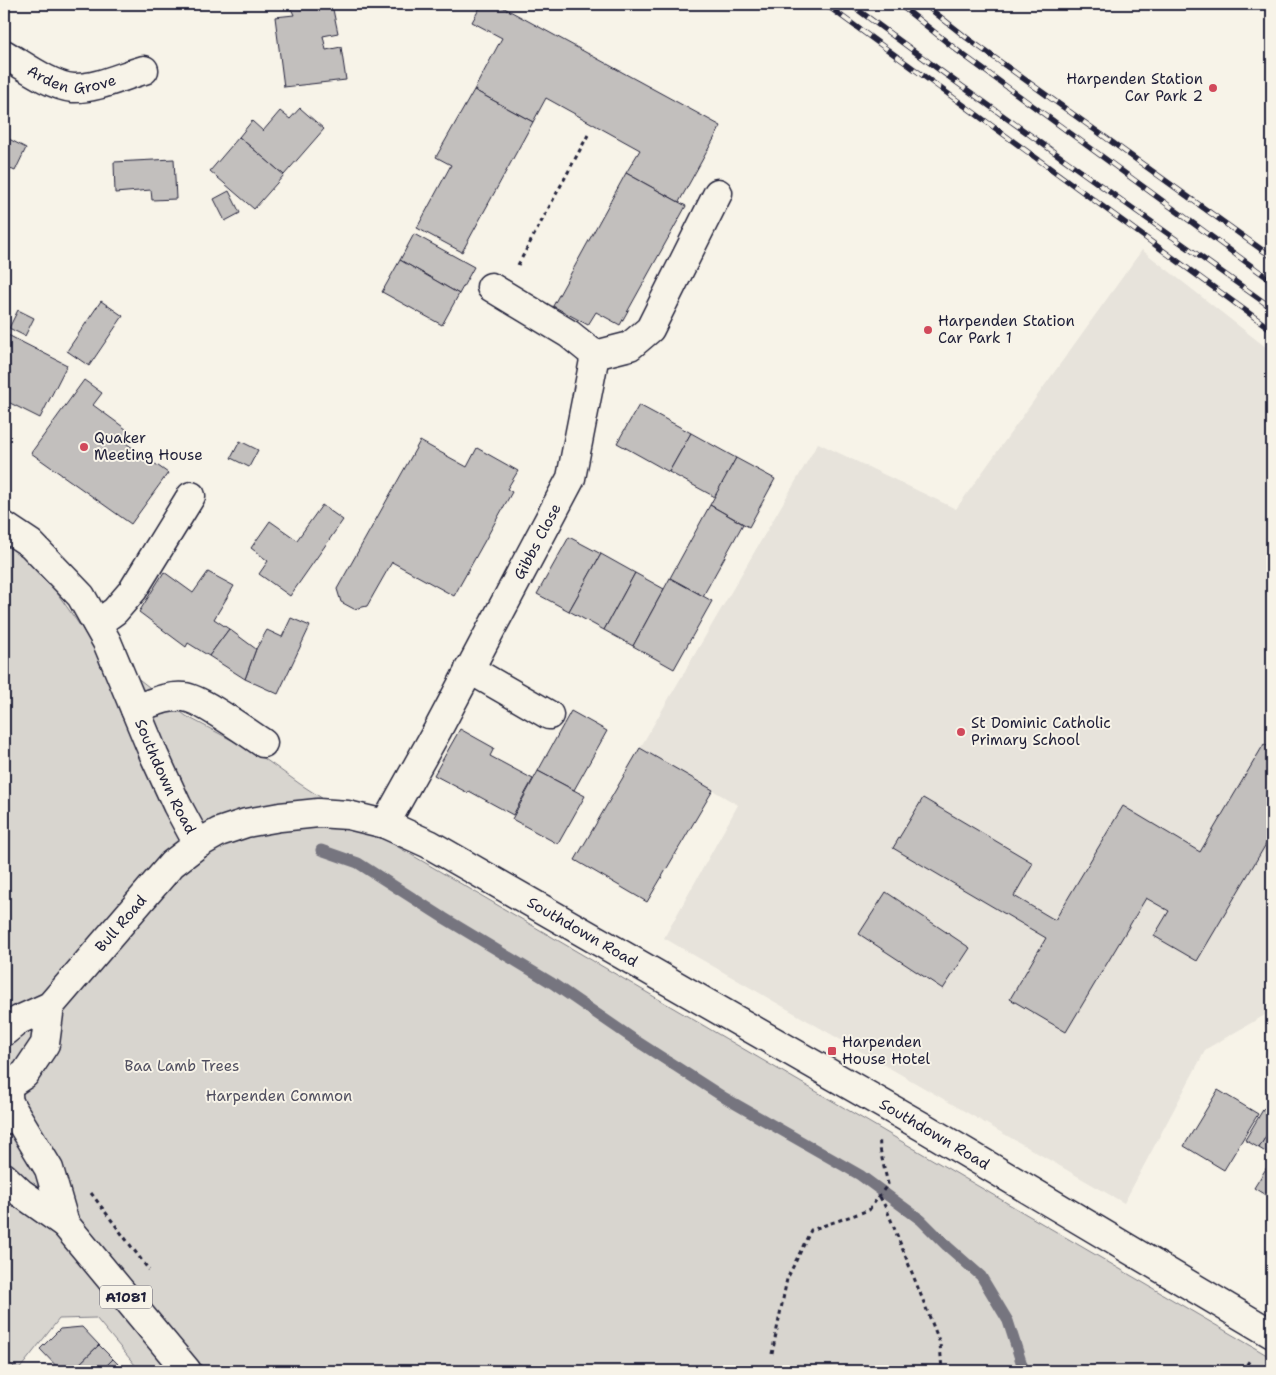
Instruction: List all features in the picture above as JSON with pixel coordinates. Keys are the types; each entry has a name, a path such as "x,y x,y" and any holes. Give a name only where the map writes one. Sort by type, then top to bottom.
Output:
{"street":[{"name":"Arden Grove","path":"4,54 50,81 72,88 94,85 144,70"},
{"path":"497,290 569,334 595,355 630,346 650,329 718,193"},
{"name":"Gibbs Close","path":"384,824 437,731 571,478 595,355"},
{"path":"97,624 115,611 133,590 191,496"},
{"name":"Southdown Road","path":"4,526 32,544 81,596 108,642 165,780 198,844 219,832 246,823 318,813 348,815 384,824 429,844 889,1108 1272,1334"},
{"path":"469,669 549,714"},
{"path":"136,709 169,697 184,697 204,705 263,743"},
{"name":"Bull Road","path":"4,1032 19,1020 50,1006 172,864 198,844"},
{"path":"6,1099 45,1044 50,1006"},
{"name":"A1081","path":"6,1099 49,1169 65,1224"},
{"name":"A1081","path":"4,1178 21,1193 65,1224 187,1371"}],"path":[{"path":"497,290 588,136"},
{"path":"772,1354 787,1279 811,1230 869,1210 888,1184 884,1160 878,1145 889,1108"},
{"path":"89,1190 153,1276"},
{"path":"880,1196 940,1343 942,1371"}],"shaded area":[{"name":"St Dominic Catholic Primary School","path":"1142,250 1272,352 1272,1011 1206,1049 1124,1203 664,938 738,805 640,748 818,443 956,509"}],"green space":[{"name":"Harpenden Common","path":"4,540 20,551 55,590 81,627 140,680 186,716 258,754 300,784 393,844 1272,1358 1272,1371 140,1371 96,1318 59,1319 18,1371 4,1357"}],"building":[{"path":"289,4 334,4 332,5 338,33 323,36 326,50 341,47 346,80 284,87 275,17 294,15"},
{"path":"482,4 497,4 721,126 679,202 626,173 640,150 546,98 533,122 474,90 502,38 472,22"},
{"path":"474,90 533,122 462,252 417,228 451,165 436,157"},
{"path":"300,108 324,129 284,175 239,137 252,121 263,131 280,111 290,119"},
{"path":"239,137 284,175 254,209 210,171"},
{"path":"9,139 26,148 15,171 4,166 4,149"},
{"path":"174,159 176,199 152,200 151,190 115,193 114,162"},
{"path":"626,173 686,206 620,325 596,312 588,325 553,306"},
{"path":"229,191 240,213 225,221 214,199"},
{"path":"414,234 474,267 459,294 400,260"},
{"path":"400,260 459,294 442,325 382,292"},
{"path":"101,301 123,316 89,366 67,351"},
{"path":"18,310 34,318 25,336 9,328"},
{"path":"4,333 67,365 40,418 4,400"},
{"name":"Quaker Meeting House","path":"84,380 102,393 93,405 130,432 123,441 168,473 131,524 31,453"},
{"path":"639,405 691,433 669,472 617,443"},
{"path":"691,433 736,458 715,497 669,472"},
{"path":"240,441 258,450 249,467 231,458"},
{"path":"420,441 467,467 477,448 518,471 507,489 512,492 454,596 392,562 367,606 354,609 341,602 337,589"},
{"path":"736,458 775,479 749,527 710,505"},
{"path":"322,505 343,520 290,596 259,574 268,561 251,548 270,521 297,540"},
{"path":"710,505 743,524 703,596 670,578"},
{"path":"569,537 601,554 569,611 537,594"},
{"path":"601,554 635,573 604,630 569,611"},
{"path":"164,572 193,593 208,572 234,586 214,619 229,629 209,656 188,643 186,647 139,612"},
{"path":"635,573 664,589 633,646 604,630"},
{"path":"670,578 712,601 674,669 633,646"},
{"path":"291,618 310,626 278,694 245,679 256,649 267,630 282,637"},
{"path":"229,629 256,649 245,679 209,656"},
{"path":"571,711 607,731 574,790 538,771"},
{"path":"460,729 494,748 490,756 533,779 513,815 469,791 468,793 434,775"},
{"path":"1264,744 1272,749 1272,834 1197,961 1154,936 1169,911 1146,898 1066,1032 1010,999 1046,938 893,848 923,798 1033,863 1014,896 1055,920 1123,806 1200,852"},
{"path":"640,748 713,790 647,902 575,860"},
{"path":"538,771 585,796 558,844 512,819"},
{"path":"886,892 970,948 943,989 859,934"},
{"path":"1218,1090 1258,1114 1224,1170 1184,1146"},
{"path":"1264,1108 1272,1113 1272,1126 1259,1148 1245,1140"},
{"path":"1272,1126 1272,1156 1259,1148"},
{"path":"1272,1159 1272,1199 1254,1188"},
{"path":"82,1327 99,1345 72,1371 61,1371 40,1349 60,1329"},
{"path":"99,1345 113,1359 101,1371 72,1371"},
{"path":"113,1359 125,1371 101,1371"}],"waterway":[{"path":"321,850 358,863 444,918 552,983 635,1040 725,1098 860,1175 921,1220 981,1276 1008,1321 1024,1371"}],"railway":[{"path":"825,4 1272,330"},
{"path":"850,4 1272,308"},
{"path":"899,4 958,51 1272,281"},
{"path":"924,4 967,38 1272,257"}],"place":[{"name":"Harpenden Station Car Park 2","path":"1213,88"},
{"name":"Harpenden Station Car Park 1","path":"928,330"},
{"name":"Quaker Meeting House","path":"84,447"},
{"name":"St Dominic Catholic Primary School","path":"961,732"},
{"name":"Harpenden House Hotel","path":"832,1051"}],"park label":[{"name":"Baa Lamb Trees","path":"182,1066"}]}
